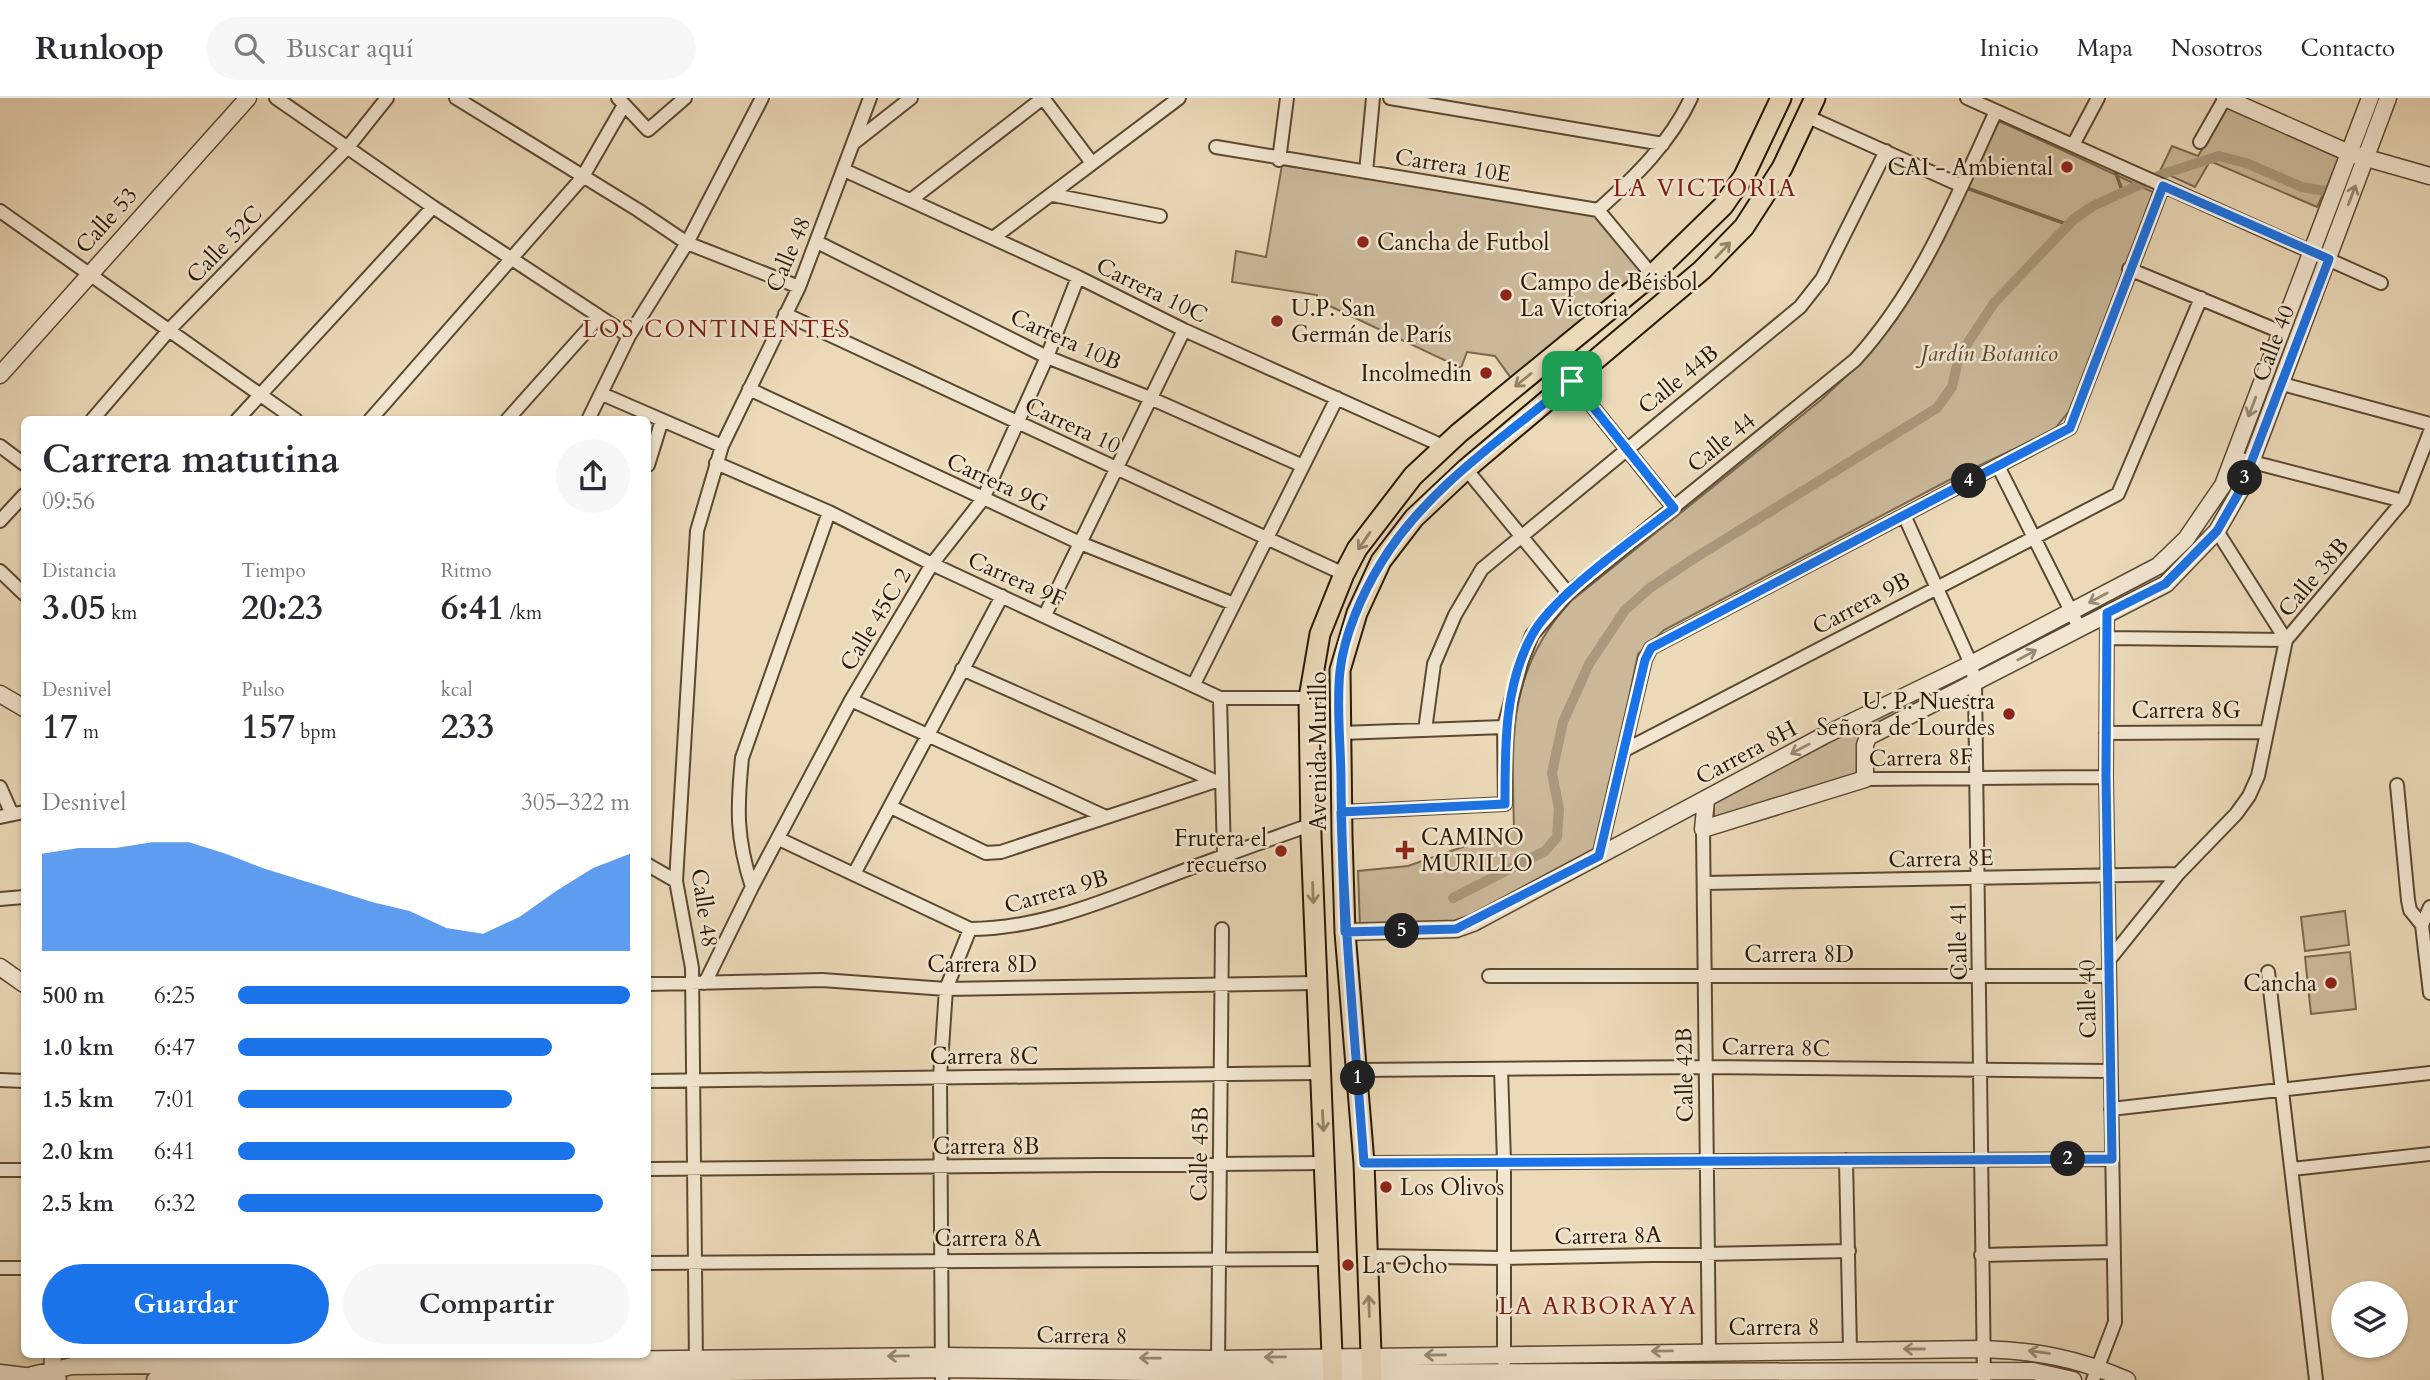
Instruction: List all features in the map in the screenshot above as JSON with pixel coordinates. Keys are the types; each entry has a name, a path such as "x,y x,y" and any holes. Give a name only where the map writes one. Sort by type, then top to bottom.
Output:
{"main road":[{"name":"Avenida Murillo","path":"1333,1369 1311,825 1309,698 1320,634 1344,574 1392,502 1443,446 1652,275 1734,192 1781,98"},
{"name":"Avenida Murillo","path":"1372,1369 1364,1163 1345,932 1341,812 1340,670 1353,623 1370,582 1414,518 1466,469 1702,270 1744,227 1777,177 1811,107"}],"street":[{"name":"Calle 53","path":"0,375 248,98"},
{"path":"276,98 433,207 629,336"},
{"name":"Calle 52C","path":"95,416 170,329 348,147 387,98"},
{"path":"456,98 687,243 799,287"},
{"path":"374,416 582,178 621,101 648,130 685,98"},
{"path":"589,416 603,394 629,336 687,243 762,98"},
{"name":"Calle 48","path":"696,1370 693,1081 699,983 676,881 697,531 722,446 799,287 870,98"},
{"path":"854,143 911,98"},
{"path":"912,199 1043,98 1092,163"},
{"path":"993,238 1179,98"},
{"path":"1279,160 1287,98"},
{"path":"1366,172 1373,98"},
{"path":"1390,98 1664,144"},
{"path":"1492,113 1493,98"},
{"path":"1652,275 1598,210 1634,177 1664,144 1691,98"},
{"path":"1967,98 2382,283"},
{"path":"2073,145 2098,98"},
{"path":"2200,142 2225,98 2349,153 2430,176"},
{"name":"Calle 40","path":"2158,566 2186,539 2223,485 2370,98"},
{"name":"Calle 40","path":"2165,584 2217,531 2241,489 2388,98"},
{"path":"1811,107 1886,151 1962,186"},
{"name":"Calle 44","path":"1341,812 1505,804 1504,727 1532,635 1568,593 1855,360 1869,345 1895,313 1913,282 1962,186 1996,111"},
{"name":"Carrera 10E","path":"1216,148 1598,210"},
{"name":"Calle 44B","path":"1425,730 1434,664 1455,614 1482,569 1520,534 1800,307 1822,279 1886,151"},
{"name":"Carrera 10C","path":"844,170 1078,277 1184,330 1443,446"},
{"path":"1599,856 1645,660 1651,648 2070,428 2129,269 2156,182"},
{"path":"1053,195 1160,216"},
{"path":"240,416 433,207"},
{"path":"0,211 290,416"},
{"name":"Carrera 10B","path":"817,242 1047,357 1150,398 1303,466"},
{"path":"2129,269 2281,332"},
{"name":"Calle 45C 2","path":"699,983 779,839 850,700 932,564 983,499 1047,357 1078,277"},
{"name":"Carrera 9B","path":"1625,750 2118,494 2201,298"},
{"name":"Carrera 10","path":"785,314 1344,574"},
{"path":"510,416 598,318"},
{"path":"1045,614 1184,330"},
{"path":"1572,381 1674,508"},
{"path":"2282,384 2430,424"},
{"name":"Carrera 9G","path":"749,389 1080,543 1234,604"},
{"path":"603,394 722,446"},
{"path":"1194,684 1337,398"},
{"path":"651,455 662,420"},
{"name":"Calle 38B","path":"2109,960 2178,874 2236,814 2249,796 2258,776 2286,640 2403,500 2430,432"},
{"path":"0,446 21,462"},
{"path":"2233,457 2403,500"},
{"name":"Carrera 9F","path":"716,463 829,512 932,564 1045,614 1220,698 1309,698"},
{"path":"1998,466 2076,620"},
{"path":"1466,469 1568,593"},
{"path":"0,521 21,498"},
{"path":"752,887 740,849 738,796 741,758 829,512"},
{"name":"Calle 41","path":"1904,515 1971,664 1975,683 1984,1376"},
{"path":"2217,531 2286,640"},
{"name":"Carrera 8H","path":"1865,779 1865,745 1868,737 1975,683 2158,566"},
{"path":"0,571 21,591"},
{"name":"Carrera 8H","path":"1345,932 1456,929 1706,800 1825,735 1971,664 2076,620 2107,613 2165,584"},
{"path":"854,874 930,736 962,669 1002,596"},
{"name":"Calle 40","path":"2095,1374 2115,1322 2107,875 2107,613"},
{"path":"2107,638 2286,640"},
{"path":"962,669 1218,780"},
{"path":"0,694 21,706"},
{"path":"1220,698 1218,780 1224,855"},
{"path":"850,700 1106,817"},
{"path":"1341,733 1504,727"},
{"name":"Carrera 8G","path":"2106,733 2266,732"},
{"name":"Carrera 8F","path":"1703,829 1865,779 2106,776"},
{"path":"891,807 986,853 1001,852 1218,780"},
{"path":"2396,785 2407,900 2410,910 2422,925"},
{"path":"0,787 12,814"},
{"name":"Calle 42B","path":"1706,800 1703,829 1709,1350"},
{"name":"Carrera 9B","path":"779,839 970,929 1003,929 1122,895 1311,825"},
{"path":"651,866 676,881"},
{"name":"Carrera 8E","path":"1704,883 2178,874"},
{"path":"0,900 21,897"},
{"path":"2430,907 2422,925 2430,993"},
{"path":"942,1368 940,1077 946,989 970,929"},
{"name":"Calle 45B","path":"1218,1370 1222,929"},
{"path":"0,967 21,982"},
{"path":"2269,972 2316,1380"},
{"name":"Carrera 8D","path":"1489,976 2109,976"},
{"name":"Carrera 8D","path":"651,984 822,981 946,989 1316,983"},
{"name":"Carrera 8C","path":"1357,1070 1706,1067 2110,1071"},
{"path":"1501,1069 1504,1368"},
{"name":"Carrera 8C","path":"651,1081 1321,1073"},
{"path":"2111,1109 2430,1073"},
{"path":"0,1080 21,1081"},
{"path":"2292,1169 2430,1154"},
{"path":"1364,1163 2112,1159"},
{"path":"1846,1160 1850,1350"},
{"name":"Carrera 8B","path":"651,1170 1325,1163"},
{"path":"0,1170 21,1170"},
{"name":"Carrera 8A","path":"1368,1256 1504,1258 1849,1251"},
{"path":"1981,1255 2114,1252"},
{"name":"Carrera 8A","path":"651,1263 940,1259 1329,1259"},
{"path":"0,1268 21,1268"},
{"name":"Carrera 8","path":"1504,1368 1709,1350 1983,1349 2045,1353 2095,1374 2127,1380"},
{"name":"Carrera 8","path":"0,1373 53,1373 72,1366 696,1370 1504,1368 1881,1376 1984,1376 2033,1371 2073,1380"},
{"name":"Carrera 8","path":"155,1380 250,1369"}],"green space":[{"path":"2228,105 2342,156 2317,207 2210,161 2195,187 2160,171 2172,146 2198,156"},
{"name":"Jardín Botanico","path":"1999,121 2153,192 2086,371 2069,411 2054,430 1953,478 1664,630 1638,654 1597,851 1458,921 1360,928 1358,871 1408,866 1514,829 1513,766 1517,708 1534,654 1550,627 1571,601 1821,400 1856,367 1897,319 1957,209"},
{"path":"1282,165 1595,213 1647,277 1511,378 1495,356 1467,352 1461,368 1317,300 1317,295 1232,282 1236,251 1266,257"},
{"path":"1967,670 1970,675 1867,734 1862,776 1714,821 1714,803"},
{"path":"2345,911 2349,945 2305,951 2301,917"},
{"name":"Cancha","path":"2350,952 2356,1009 2311,1014 2305,957"}],"waterway":[{"path":"1453,898 1545,851 1557,837 1559,809 1552,773 1563,722 1589,664 1625,610 1650,588 1690,561 1937,408 1952,387 1959,356 1994,303 2074,219 2093,206 2163,174 2219,156 2246,163 2302,187 2325,191"},
{"path":"2114,168 2123,193"},
{"path":"1964,187 2069,225"}],"place":[{"name":"CAI - Ambiental","path":"2067,167"},
{"name":"Cancha de Futbol","path":"1363,242"},
{"name":"Campo de Béisbol La Victoria","path":"1506,295"},
{"name":"U.P. San Germán de París","path":"1277,321"},
{"name":"Incolmedin","path":"1486,373"},
{"name":"U. P. Nuestra Señora de Lourdes","path":"2009,714"},
{"name":"CAMINO MURILLO","path":"1405,850"},
{"name":"Frutera el recuerso","path":"1281,851"},
{"name":"Cancha","path":"2331,983"},
{"name":"Los Olivos","path":"1386,1187"},
{"name":"La Ocho","path":"1348,1265"}],"district":[{"name":"LA VICTORIA","path":"1705,188"},
{"name":"LOS CONTINENTES","path":"717,329"},
{"name":"LA ARBORAYA","path":"1598,1306"}],"route":[{"path":"1572,381 1466,469 1414,518 1381,561 1347,642 1340,670 1341,812 1342,836 1345,932 1364,1163 2112,1159 2106,776 2107,613 2165,584 2217,531 2241,489 2329,259 2163,186 2070,428 1651,648 1645,660 1599,856 1473,923 1456,929 1345,932 1341,812 1505,804 1504,727 1522,660 1532,635 1568,593 1674,508 1572,381"}]}
